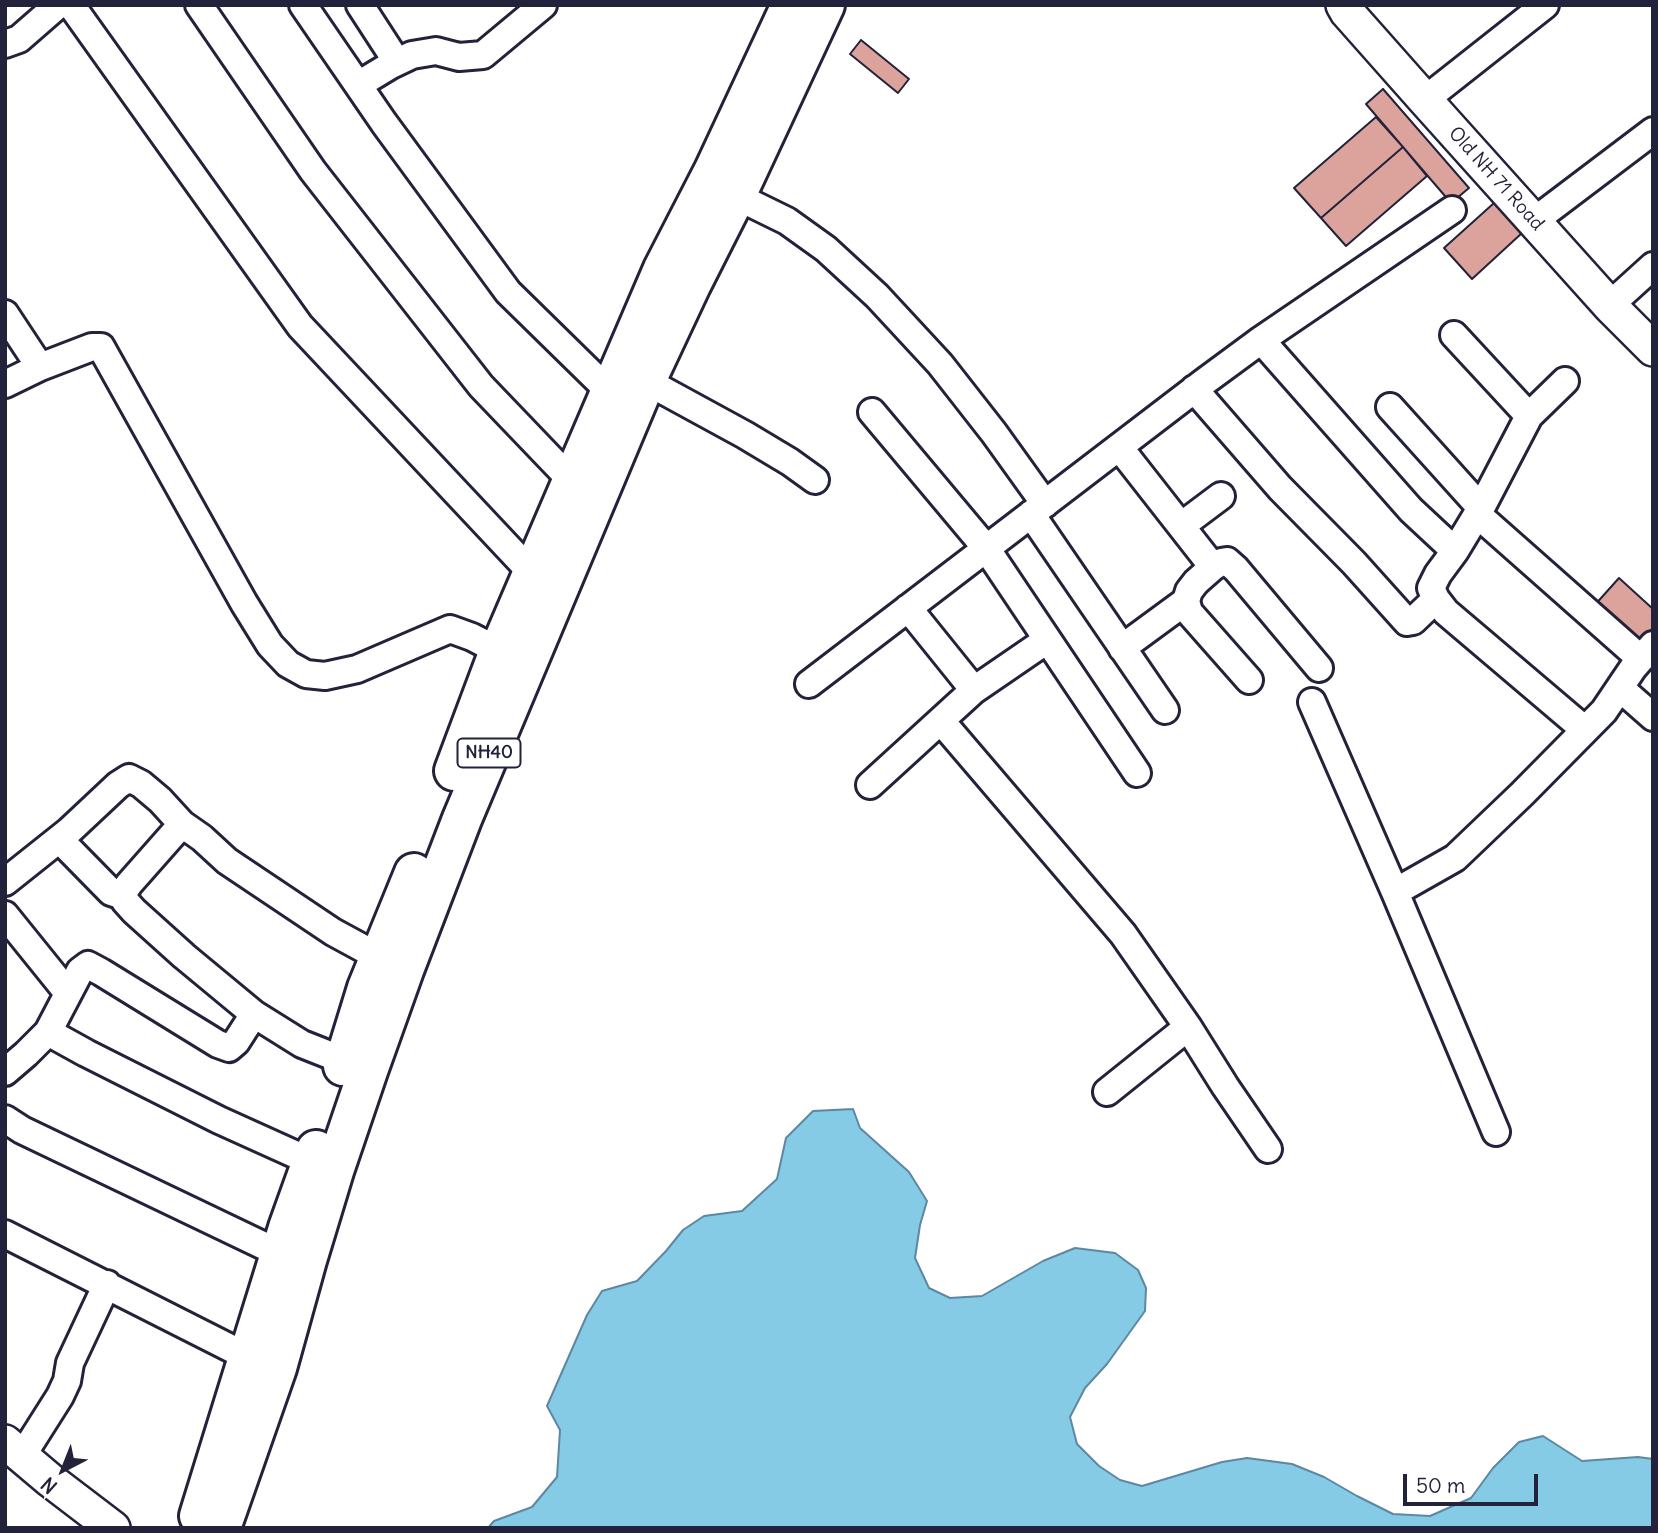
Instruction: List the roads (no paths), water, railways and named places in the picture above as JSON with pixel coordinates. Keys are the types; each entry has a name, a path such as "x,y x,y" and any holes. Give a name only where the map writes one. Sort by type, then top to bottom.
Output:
{"highway":[{"name":"NH40","path":"221,1528 277,1368 334,1171 404,970 467,806 646,381 691,285 731,183 791,5"},
{"name":"NH40","path":"195,1528 288,1228 379,957 440,809 499,651 663,269 731,183 825,5"}],"main road":[{"name":"Old NH 71 Road","path":"1343,5 1434,111 1653,349"},
{"name":"Old NH 71 Road","path":"1361,5 1436,91 1653,327"},
{"path":"14,1449 113,1528"}],"street":[{"path":"5,44 19,39 58,5"},
{"path":"71,5 300,326 532,573"},
{"path":"200,5 313,171 481,386 572,481"},
{"path":"303,5 384,123 508,292 609,391"},
{"path":"360,5 397,62"},
{"path":"358,85 412,55 436,51 459,57 483,55 543,5"},
{"path":"1436,91 1545,5"},
{"path":"1546,212 1653,131"},
{"path":"731,183 826,249 877,296 940,364 994,433 1122,648 1165,710"},
{"path":"809,684 1194,389 1452,210"},
{"path":"1622,295 1653,266"},
{"path":"5,314 40,366"},
{"path":"1454,335 1529,416"},
{"path":"1261,340 1411,510 1455,551"},
{"path":"5,384 40,366 92,347 101,347 270,645 288,664 306,674 325,676 357,669 450,629 499,651"},
{"path":"646,381 745,435 815,480"},
{"path":"1565,381 1529,416 1479,511 1431,588 1446,612 1584,730"},
{"path":"1194,389 1280,488 1354,563 1407,622 1413,621 1436,599"},
{"path":"1390,407 1479,511 1647,652 1604,710 1455,858 1395,892"},
{"path":"872,412 986,548 1137,773"},
{"path":"1119,447 1213,567"},
{"path":"1181,526 1221,496"},
{"path":"1249,681 1189,612 1186,601 1195,582 1221,562 1227,561 1236,569 1319,668"},
{"path":"1122,648 1186,601"},
{"path":"908,608 974,690"},
{"path":"870,786 974,690 1048,640"},
{"path":"1620,688 1653,717"},
{"path":"1312,702 1496,1132"},
{"path":"941,721 1122,934 1188,1027 1268,1149"},
{"path":"5,882 129,778 160,800 182,824 227,861 333,932 379,957"},
{"path":"123,896 129,884 182,824"},
{"path":"59,839 111,892 123,896 149,925 254,1014 302,1044 345,1061"},
{"path":"5,915 68,993"},
{"path":"5,1072 48,1032 80,971 88,965 218,1044 229,1048 254,1014"},
{"path":"1107,1092 1188,1027"},
{"path":"48,1032 219,1120 312,1161"},
{"path":"5,1119 22,1130 281,1254"},
{"path":"5,1234 248,1357"},
{"path":"14,1449 60,1396 67,1381 70,1363 107,1284"}],"water":[{"path":"853,1109 860,1128 909,1172 927,1201 915,1258 929,1288 950,1298 982,1296 1043,1261 1075,1248 1115,1253 1138,1270 1146,1288 1145,1311 1107,1364 1085,1388 1070,1417 1077,1444 1099,1466 1120,1480 1142,1486 1222,1462 1247,1458 1292,1464 1324,1477 1393,1514 1430,1516 1471,1498 1493,1468 1519,1442 1543,1436 1582,1461 1638,1457 1653,1459 1653,1528 488,1528 494,1521 532,1507 557,1477 560,1430 547,1406 587,1315 602,1291 637,1281 683,1230 704,1216 742,1211 777,1179 786,1138 813,1111"}]}
